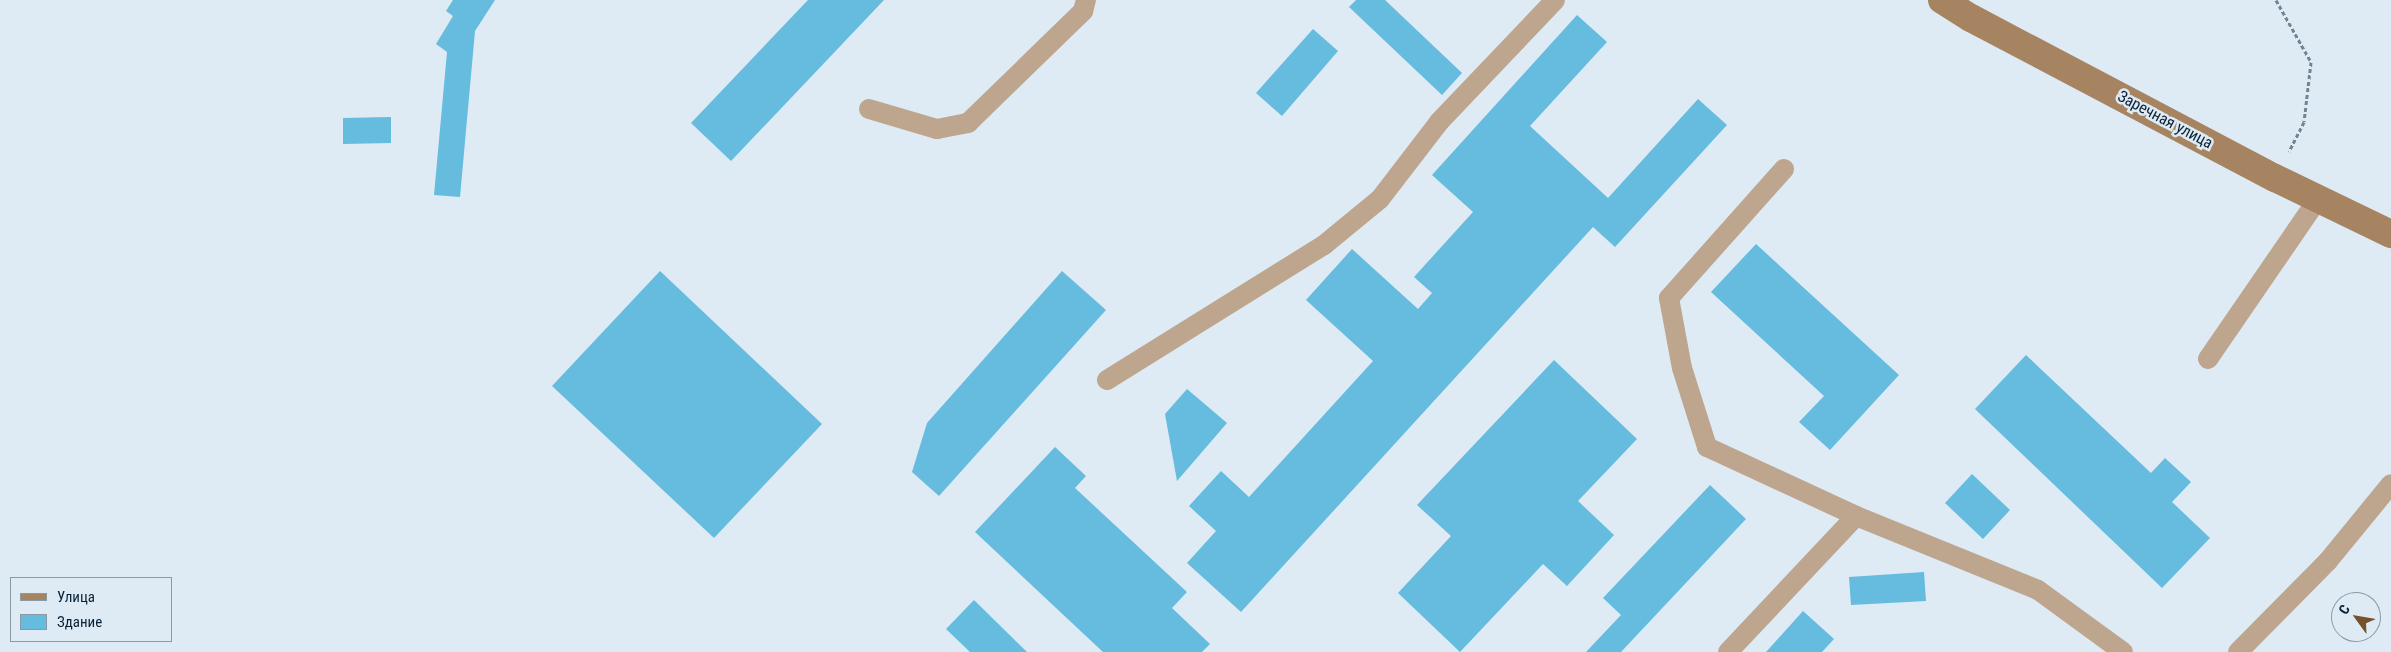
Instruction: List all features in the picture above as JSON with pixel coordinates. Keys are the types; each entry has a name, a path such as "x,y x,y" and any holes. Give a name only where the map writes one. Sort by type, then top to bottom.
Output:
{"street":[{"name":"Заречная улица","path":"1942,0 1971,18 2275,178 2391,234"}],"lane":[{"path":"868,110 937,129 968,124 1083,11 1086,0"},
{"path":"1106,380 1324,245 1380,199 1439,122 1555,0"},
{"path":"1784,169 1669,298 1682,368 1707,447 1856,516 2038,590 2123,652"},
{"path":"2208,359 2318,199"},
{"path":"2238,652 2328,561 2391,484"},
{"path":"1728,652 1856,516"}],"path":[{"path":"2275,178 2304,122 2312,62 2276,0"}],"building":[{"path":"453,0 495,0 475,31 460,197 434,195 447,52 436,44 453,16 446,11"},
{"path":"808,0 884,0 731,161 691,123"},
{"path":"1356,0 1385,0 1462,73 1442,95 1349,7"},
{"path":"1577,15 1607,42 1530,126 1608,198 1698,99 1727,125 1615,247 1593,227 1241,612 1187,563 1216,531 1189,506 1221,471 1249,497 1373,361 1306,300 1352,249 1418,309 1432,293 1414,277 1473,212 1432,175"},
{"path":"1313,29 1338,51 1282,116 1256,93"},
{"path":"391,117 391,143 343,144 343,118"},
{"path":"1756,244 1899,375 1830,450 1799,422 1824,396 1711,292"},
{"path":"660,271 822,424 714,538 552,386"},
{"path":"1062,271 1106,310 939,496 912,472 927,423"},
{"path":"2026,355 2151,473 2165,458 2191,482 2172,502 2210,538 2162,588 1975,409"},
{"path":"1554,360 1637,439 1578,501 1614,535 1567,586 1543,564 1460,652 1398,593 1451,536 1417,505"},
{"path":"1187,389 1227,423 1177,481 1165,414"},
{"path":"1055,447 1086,476 1075,488 1187,592 1172,608 1210,644 1202,652 1103,652 975,532"},
{"path":"1972,474 2010,510 1983,539 1945,503"},
{"path":"1710,485 1746,519 1621,652 1586,652 1621,615 1603,598"},
{"path":"1924,572 1926,601 1851,605 1849,577"},
{"path":"974,600 1027,652 970,652 946,629"},
{"path":"1803,611 1834,639 1822,652 1766,652"}]}
